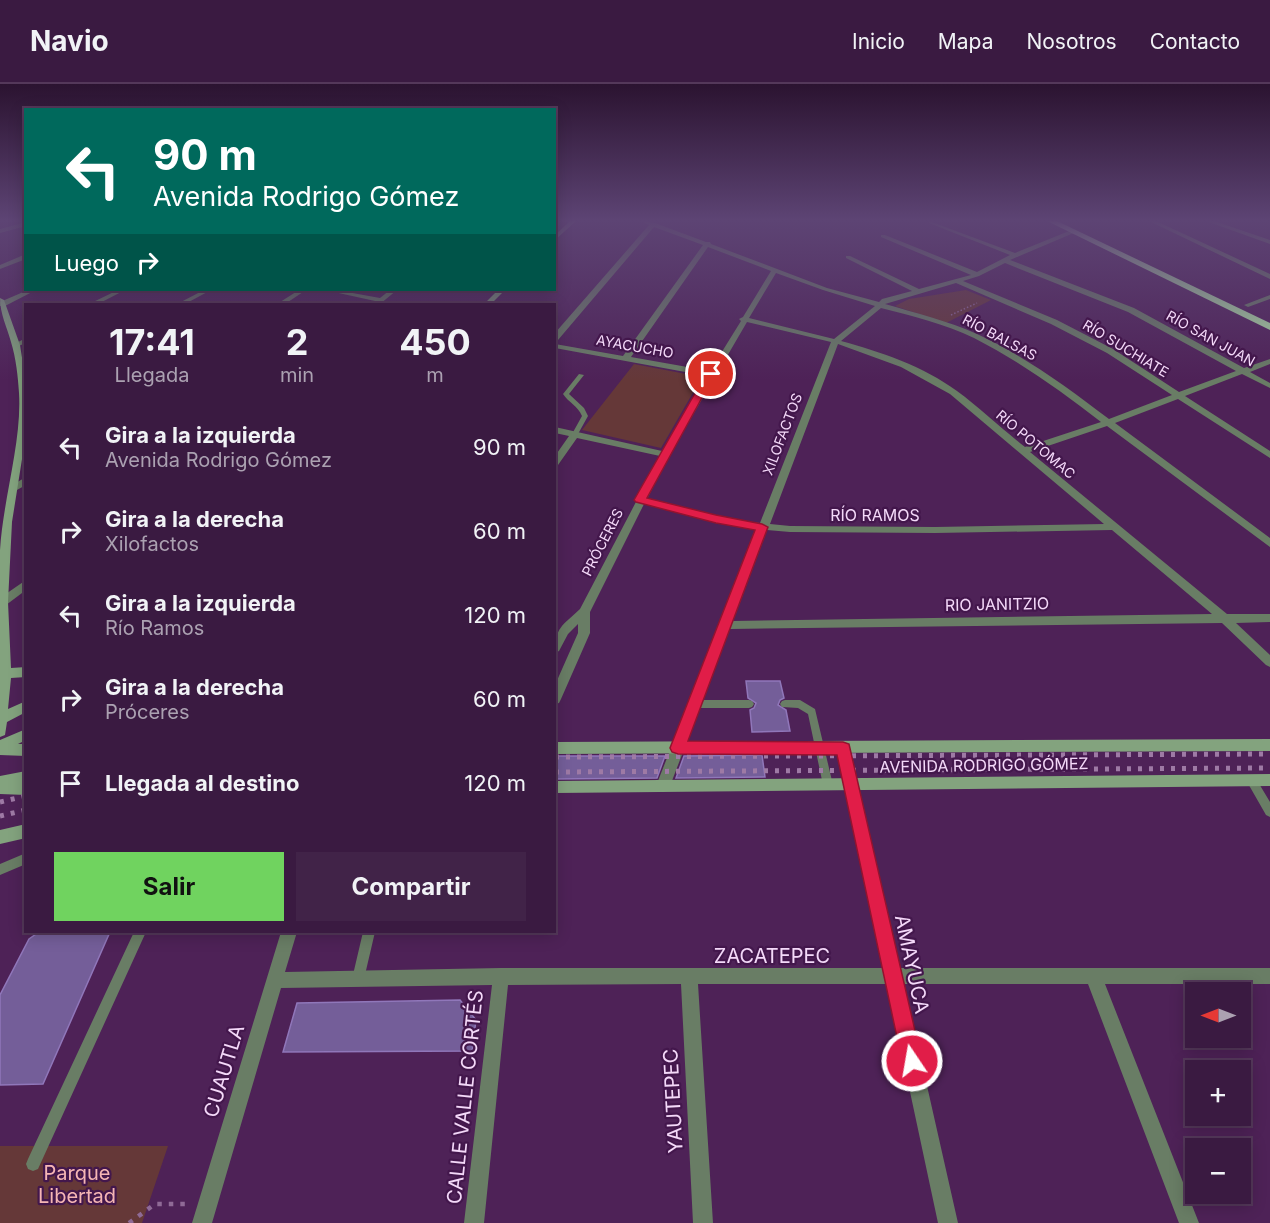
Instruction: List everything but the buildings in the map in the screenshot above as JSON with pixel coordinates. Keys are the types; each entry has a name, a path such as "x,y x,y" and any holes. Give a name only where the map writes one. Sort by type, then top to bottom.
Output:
{"highway":[{"path":"1162,274 1270,327"},
{"path":"1183,274 1270,315"}],"main road":[{"path":"488,303 501,291"},
{"path":"1,302 16,345 24,394 22,428 4,522 1,723"},
{"path":"2,673 24,672"},
{"path":"1,723 24,707"},
{"path":"0,747 24,735"},
{"name":"AVENIDA RODRIGO GÓMEZ","path":"556,748 1270,745"},
{"path":"0,747 24,750"},
{"path":"0,782 24,777"},
{"name":"AVENIDA RODRIGO GÓMEZ","path":"556,787 1270,780"},
{"path":"0,788 24,789"},
{"path":"0,837 24,831"}],"street":[{"path":"556,337 610,274"},
{"path":"626,358 686,274"},
{"name":"PRÓCERES","path":"559,631 584,612 665,454 771,274"},
{"name":"RÍO BALSAS","path":"788,274 804,282 936,321 975,336 1025,364 1109,422 1270,543"},
{"path":"883,274 919,292"},
{"name":"RÍO SAN JUAN","path":"1039,274 1131,310 1270,386"},
{"name":"XILOFACTOS","path":"663,786 835,342 878,305 898,297 959,282 977,275"},
{"name":"RÍO SUCHIATE","path":"959,282 1079,335 1180,396 1270,455"},
{"path":"1,302 30,291"},
{"path":"95,303 120,291"},
{"path":"183,303 206,291"},
{"path":"283,303 301,291"},
{"path":"332,291 378,302 393,291"},
{"path":"1248,305 1270,297"},
{"name":"RÍO POTOMAC","path":"743,319 875,353 936,380 1224,618 1270,662"},
{"path":"16,345 24,341"},
{"name":"AYACUCHO","path":"556,346 711,374"},
{"path":"1023,451 1109,422 1270,361"},
{"path":"556,430 665,454"},
{"path":"556,462 575,434"},
{"path":"12,489 24,481"},
{"name":"RÍO RAMOS","path":"640,500 724,521 762,527 820,530 935,530 1114,526"},
{"path":"2,602 24,586"},
{"name":"PRÓCERES","path":"556,697 584,633 584,612"},
{"name":"RIO JANITZIO","path":"725,625 1270,618"},
{"path":"559,631 584,633"},
{"name":"AMAYUCA","path":"843,748 948,1223"},
{"name":"CUAUTLA","path":"202,1223 289,933"},
{"name":"ZACATEPEC","path":"274,980 501,976 1270,976"},
{"name":"CALLE VALLE CORTÉS","path":"474,1223 501,976"},
{"name":"YAUTEPEC","path":"689,977 703,1223"},
{"path":"1094,977 1189,1223"}],"lane":[{"path":"575,434 585,416 584,411 569,400 566,394 581,375"},
{"path":"695,704 749,704"},
{"path":"785,704 800,704 812,712 828,785"},
{"path":"1251,780 1270,812"},
{"path":"0,870 24,859"},
{"path":"33,1164 140,933"},
{"path":"358,979 369,933"}],"path":[{"path":"936,321 993,296"},
{"path":"129,1223 155,1204 208,1204"}],"green space":[{"path":"966,290 991,300 946,323 895,306 909,299"},
{"path":"634,364 702,377 661,448 582,430"},
{"name":"Parque Libertad","path":"0,1146 168,1146 142,1223 0,1223"}],"railway":[{"path":"556,757 1270,754"},
{"path":"556,772 1270,768"},
{"path":"0,802 24,796"},
{"path":"0,816 24,810"}],"route":[{"path":"711,374 640,500 716,519 762,527 678,748 843,748 912,1061"}]}
